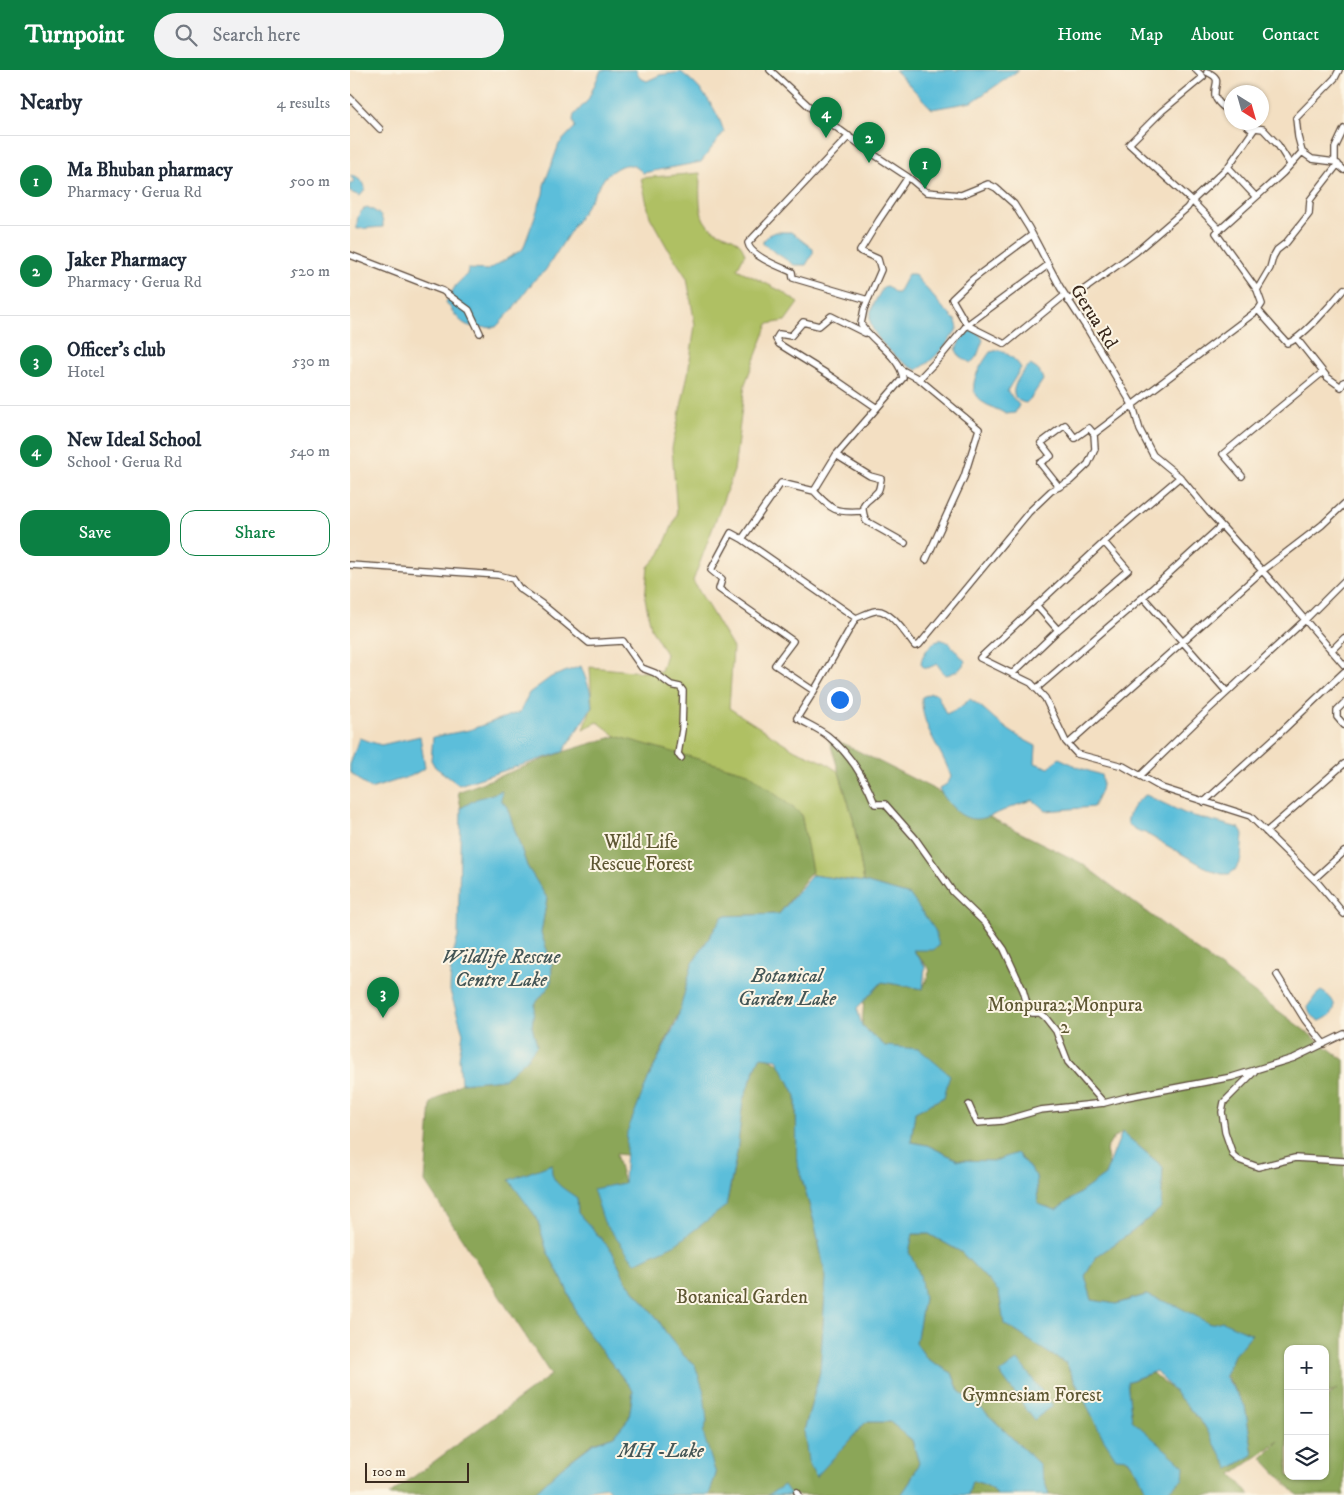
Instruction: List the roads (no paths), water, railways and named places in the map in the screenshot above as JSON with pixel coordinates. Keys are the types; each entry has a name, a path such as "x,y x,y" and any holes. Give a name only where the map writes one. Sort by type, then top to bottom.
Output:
{"street":[{"name":"Gerua Rd","path":"770,70 814,111 838,130 850,136 926,192 961,195 988,184 996,188 1014,204 1067,298 1133,406 1140,430 1153,455 1180,477 1344,664"},
{"path":"1196,70 1203,77"},
{"path":"1339,70 1335,78 1296,118 1302,152 1312,158 1337,163 1344,170"},
{"path":"1220,230 1192,201 1129,144 1162,111 1208,71 1217,80 1215,95 1218,102 1224,107"},
{"path":"350,98 380,129"},
{"path":"1032,235 973,279 952,299 967,325 1005,344 1067,298 1136,252 1186,208 1228,167 1255,128 1263,129 1278,145 1290,164"},
{"path":"1257,290 1270,268 1277,250 1286,243 1309,214 1310,200 1337,163 1335,148 1344,129"},
{"path":"850,136 748,243 749,248 756,254 792,272 793,278 868,300"},
{"path":"1094,434 1258,310 1262,304 1257,290 1216,233 1302,152"},
{"path":"1228,167 1256,197"},
{"path":"908,177 860,251 878,259 880,270 864,309 861,324 867,333 902,370 919,379 980,429 964,477 926,560"},
{"path":"350,255 443,291 469,310 480,333"},
{"path":"919,379 967,325 1048,265"},
{"path":"1258,310 1287,343 1292,342 1344,289"},
{"path":"867,333 831,316 819,326 803,322 791,336 779,334 776,339 778,344 832,377 877,408"},
{"path":"1297,339 1327,378 1340,386 1344,382"},
{"path":"814,491 836,455 903,378 902,370"},
{"path":"1242,476 1223,454 1323,372"},
{"path":"1059,487 1040,463 1051,456 1041,443 1065,425 1075,438 1089,428 1094,434 1095,449 1088,464 1070,481 1059,487 1051,491 1029,512 919,645 915,646 891,616 883,611 876,610 856,618 797,718 828,736 838,746 856,767 876,804 885,804 895,813 954,892 986,924 1004,949 1023,990 1028,1011 1040,1013 1045,1017 1056,1031 1068,1062 1104,1103"},
{"path":"836,455 870,476 881,479 879,490 864,503 862,511 866,521 905,543"},
{"path":"1180,477 1104,542 980,658 1031,683 1045,698 1068,744 1077,754 1123,766 1162,788 1250,816 1314,879 1344,914"},
{"path":"742,539 781,483 814,491 828,506 837,511 862,511"},
{"path":"1068,744 1262,571 1316,530 1344,504"},
{"path":"1036,689 1143,597 1221,526"},
{"path":"814,691 775,665 793,641 720,588 722,579 711,570 731,533 856,618"},
{"path":"1012,674 1058,630 1128,570 1104,542"},
{"path":"350,565 498,575 513,579 519,588 542,604 589,643 623,641 642,668 655,673 670,685 683,691 682,730 678,754 681,758"},
{"path":"1140,776 1344,581"},
{"path":"1143,597 1227,692"},
{"path":"1036,605 1058,630"},
{"path":"1332,651 1344,638"},
{"path":"1204,802 1344,672"},
{"path":"1344,703 1336,710 1337,717 1344,726"},
{"path":"1266,832 1344,764"},
{"path":"1314,879 1344,852"},
{"path":"1277,975 1305,1020 1324,1044"},
{"path":"968,1105 977,1123 1002,1121 1040,1110 1104,1103 1232,1077 1294,1058 1344,1034"},
{"path":"1258,1069 1224,1102 1222,1112 1225,1132 1234,1155 1239,1160 1258,1167 1295,1158 1344,1161"}],"water":[{"path":"601,70 636,70 640,78 647,81 660,75 681,72 695,84 713,106 724,132 701,162 643,173 638,168 624,165 610,173 605,177 545,271 536,278 514,308 496,327 471,327 466,325 457,317 446,302 456,285 467,274 468,269 488,270 523,249 559,144 575,127 574,115 588,100"},
{"path":"895,70 1019,70 972,102 932,109"},
{"path":"350,175 363,184 365,190 360,196 350,192 350,184 354,181"},
{"path":"367,207 377,212 381,217 383,227 357,229 358,216"},
{"path":"791,232 813,249 813,253 806,265 794,265 763,244 763,241 770,234"},
{"path":"908,274 914,274 956,321 958,328 935,357 917,370 903,362 880,340 874,331 870,316 883,287 887,286 895,293 898,293"},
{"path":"970,331 978,333 983,340 977,356 971,363 960,357 956,350 960,340"},
{"path":"999,350 1011,357 1021,368 1007,391 1019,405 1015,413 1006,414 987,405 976,396 974,390 976,376 982,363 990,352"},
{"path":"1030,365 1039,371 1043,380 1026,403 1019,401 1015,397 1014,392 1021,374"},
{"path":"940,639 949,643 965,661 960,669 945,675 937,664 928,668 923,667 921,663 928,649"},
{"path":"581,666 590,690 592,707 563,752 459,785 435,767 431,760 433,737 469,730 520,712 529,693 551,677"},
{"path":"931,693 937,694 946,714 959,708 970,699 1006,728 1036,746 1035,763 1049,768 1059,758 1101,775 1102,788 1093,807 1046,811 1033,800 982,818 971,819 961,815 939,789 948,783 951,777 928,728 922,708 922,697"},
{"path":"420,736 425,768 411,776 370,789 350,772 350,765 359,738 381,745"},
{"name":"Wildlife Rescue Centre Lake","path":"502,791 501,800 507,807 527,866 547,898 541,933 552,964 551,984 535,1004 532,1026 537,1045 526,1060 504,1079 461,1083 459,1058 463,1033 450,991 451,961 458,937 461,808 476,799"},
{"path":"1146,795 1186,814 1239,828 1243,834 1241,859 1235,870 1229,874 1212,871 1128,824 1133,807"},
{"name":"Botanical Garden Lake","path":"812,875 864,882 910,895 935,930 939,946 933,950 913,950 925,966 923,989 882,982 857,1008 862,1026 885,1046 919,1049 950,1075 944,1097 915,1112 911,1142 927,1145 958,1160 994,1161 1017,1153 1036,1176 1038,1204 1056,1210 1105,1175 1122,1132 1163,1167 1161,1208 1132,1232 1097,1256 1085,1276 1092,1300 1116,1304 1146,1295 1177,1306 1210,1324 1222,1321 1252,1334 1234,1355 1225,1376 1245,1406 1253,1455 1229,1469 1204,1425 1156,1371 1127,1382 1132,1420 1184,1466 1183,1479 1158,1495 1146,1491 1138,1473 1128,1459 1116,1458 1103,1438 1066,1363 1004,1324 999,1292 961,1252 929,1234 913,1234 909,1252 920,1275 924,1298 916,1343 927,1359 952,1373 959,1391 980,1407 1039,1464 1049,1495 997,1495 986,1485 972,1481 968,1495 901,1495 919,1463 912,1440 890,1422 866,1422 816,1477 808,1461 804,1431 820,1372 826,1277 815,1225 797,1162 796,1096 777,1059 760,1057 743,1100 737,1153 726,1206 676,1244 635,1263 604,1222 593,1189 624,1183 627,1132 648,1079 677,1021 692,964 723,916 779,914"},
{"path":"1321,991 1331,998 1334,1010 1320,1021 1312,1015 1308,1006"},
{"name":"MH -Lake","path":"552,1164 555,1180 577,1198 578,1213 612,1251 626,1281 657,1318 683,1355 695,1365 704,1392 707,1421 703,1433 716,1474 709,1495 613,1495 606,1487 583,1491 578,1495 532,1495 561,1468 594,1443 614,1436 629,1418 633,1391 581,1324 565,1285 547,1251 537,1218 509,1180"},
{"path":"1018,1360 1053,1406 1034,1420 1000,1373"},
{"path":"784,1485 791,1495 768,1495"}],"place":[{"name":"New Ideal School","path":"826,138"},
{"name":"Jaker Pharmacy","path":"869,163"},
{"name":"Ma Bhuban pharmacy","path":"925,189"},
{"name":"Officer's club","path":"383,1018"}],"park label":[{"name":"Wild Life Rescue Forest","path":"641,852"},
{"name":"Monpura2;Monpura 2","path":"1065,1015"},
{"name":"Botanical Garden","path":"742,1296"},
{"name":"Gymnesiam Forest","path":"1032,1394"}]}
